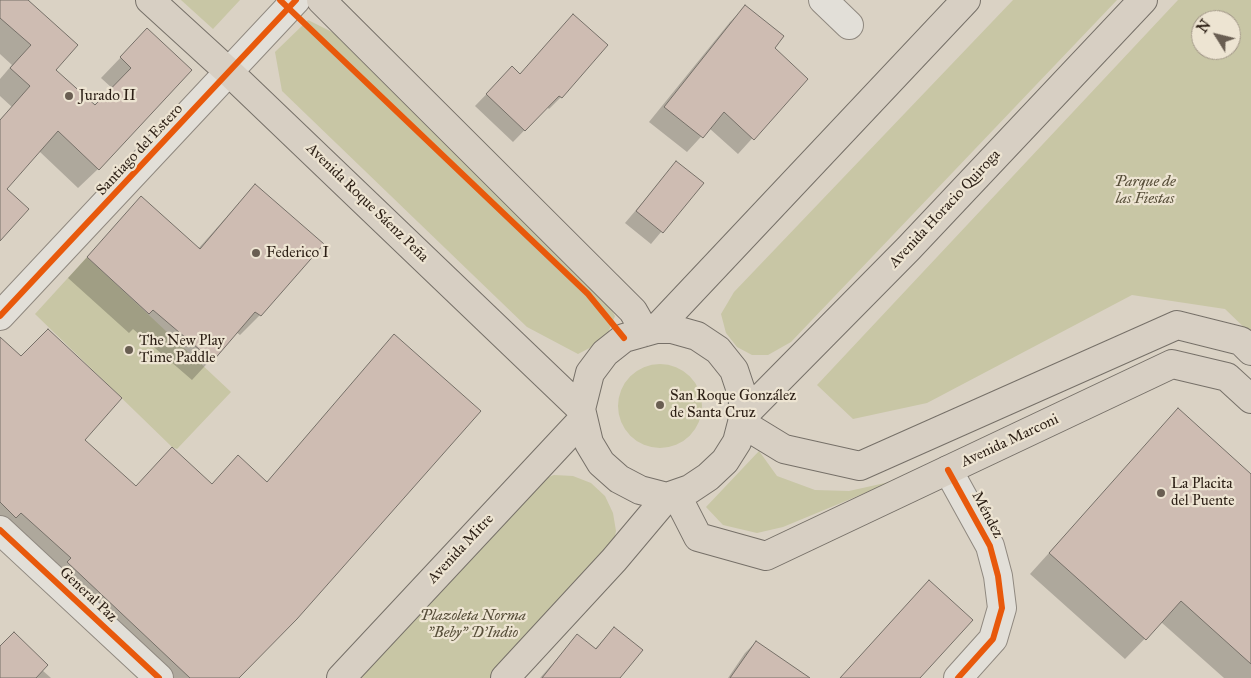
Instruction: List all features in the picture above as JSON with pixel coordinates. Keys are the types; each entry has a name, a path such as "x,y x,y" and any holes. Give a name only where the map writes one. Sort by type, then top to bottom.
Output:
{"main road":[{"name":"Avenida Roque Sáenz Peña","path":"150,0 230,73 581,415"},
{"path":"321,0 651,330"},
{"path":"651,330 966,0"},
{"name":"Avenida Horacio Quiroga","path":"744,419 908,249 1143,0"},
{"path":"744,419 784,449 860,466 1177,325 1241,341 1251,351"},
{"path":"505,678 672,496 708,477 725,461 737,442 744,419 742,394 734,370 718,350 697,336 672,329 651,330 624,338 605,353 590,373 581,415 589,443 601,463 620,479 640,490 672,496"},
{"name":"Avenida Marconi","path":"672,496 698,537 766,556 1172,364 1227,377 1251,399"},
{"name":"Avenida Mitre","path":"341,678 581,415"}],"street":[{"name":"Santiago del Estero","path":"0,316 230,73 296,0"},
{"path":"822,0 849,25"},
{"name":"Méndez","path":"948,470 990,546 998,576 1002,608 993,639 958,678"},
{"name":"General Paz","path":"0,530 159,678"}],"green space":[{"path":"181,0 240,0 213,29"},
{"path":"1013,0 1117,0 791,342 768,355 752,355 737,347 726,333 721,314 734,292"},
{"name":"Parque de las Fiestas","path":"1178,0 1251,0 1251,334 1225,309 1132,295 927,403 853,419 817,385"},
{"path":"308,20 336,34 597,283 615,316 605,340 578,354 527,327 282,91 275,52"},
{"name":"The New Play Time Paddle","path":"87,257 231,392 177,449 172,447 35,314"},
{"path":"652,364 668,364 684,371 695,382 702,398 699,422 690,436 684,441 668,448 652,448 636,441 625,430 618,414 618,398 625,382 636,371"},
{"path":"759,451 777,476 815,490 849,491 894,481 783,527 757,533 723,525 706,507"},
{"name":"Plazoleta Norma \"Beby\" D'Indio","path":"554,475 573,476 591,483 605,496 613,513 616,531 612,550 497,678 362,678 367,661 536,481"}],"building":[{"path":"0,0 28,0 78,45 56,70 95,105 131,68 120,57 147,28 192,70 99,170 58,131 7,189 29,209 0,241 0,120 30,86 10,68 31,45 0,18"},
{"path":"745,5 784,36 775,48 808,79 754,140 724,112 703,138 664,107"},
{"path":"573,14 608,45 562,98 559,96 525,131 486,94 512,66 520,74"},
{"path":"676,161 704,183 663,233 636,211"},
{"path":"255,184 324,244 261,316 255,312 213,361 153,310 149,314 87,257 141,196 200,249"},
{"path":"48,329 122,398 85,440 136,486 172,447 212,484 238,455 267,482 394,334 481,411 297,619 239,678 190,678 67,562 71,558 21,513 16,518 0,502 0,337 21,356"},
{"path":"1178,408 1251,474 1251,664 1181,601 1146,640 1049,553"},
{"path":"929,580 973,620 920,678 840,678"},
{"path":"614,627 643,650 620,678 542,678 577,634 596,649"},
{"path":"14,632 48,665 36,678 0,678 0,646"},
{"path":"756,641 810,678 730,678"}],"cycle path":[{"path":"280,0 588,294 624,338"},
{"path":"0,316 296,0"},
{"path":"948,470 990,546 998,576 1002,608 993,639 958,678"},
{"path":"0,530 159,678"}],"place":[{"name":"Jurado II","path":"69,96"},
{"name":"Federico I","path":"256,253"},
{"name":"The New Play Time Paddle","path":"129,350"},
{"name":"San Roque González de Santa Cruz","path":"660,405"},
{"name":"La Placita del Puente","path":"1161,493"}]}
